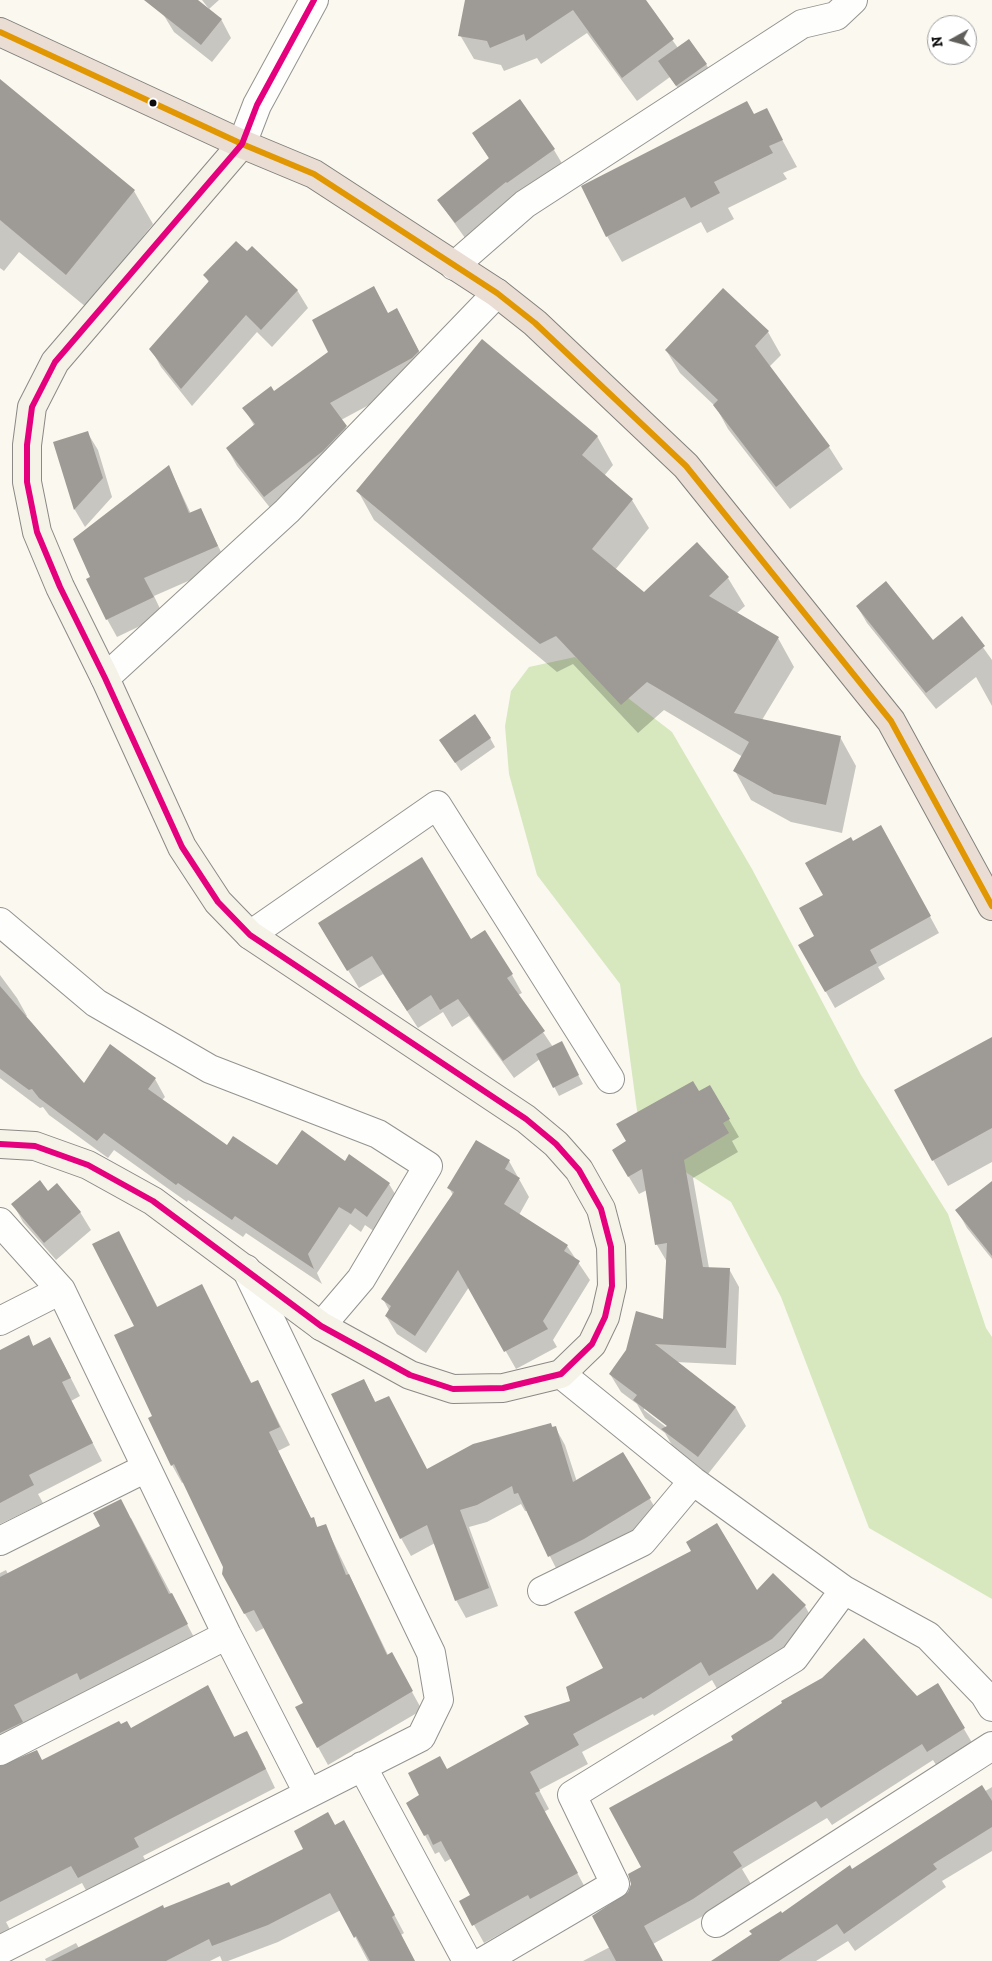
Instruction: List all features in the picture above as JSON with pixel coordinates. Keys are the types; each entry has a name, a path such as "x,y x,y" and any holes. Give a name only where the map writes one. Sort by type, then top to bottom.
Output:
{"highway":[{"path":"3,39 314,174 497,293 535,323 686,466 892,721 992,906"}],"street":[{"path":"0,1144 35,1146 88,1165 153,1201 321,1326 410,1375 452,1389 503,1388 561,1374 592,1344 605,1317 612,1286 611,1247 601,1209 579,1170 556,1144 526,1119 250,935 218,902 182,847 36,532 27,482 26,445 32,407 55,362 242,144 257,106 314,0"},
{"path":"454,266 524,204 802,24 836,16 852,0"},
{"path":"105,678 286,511 497,293"},
{"path":"250,935 437,805 610,1079"},
{"path":"0,922 96,1003 210,1070 378,1134 428,1166 361,1279 321,1326"},
{"path":"0,1222 61,1290 227,1635 308,1793"},
{"path":"0,1950 421,1737 439,1700 431,1653 246,1269"},
{"path":"0,1321 61,1290"},
{"path":"561,1374 693,1481 844,1590 928,1636 984,1694 992,1707"},
{"path":"0,1541 146,1468"},
{"path":"542,1591 642,1542 693,1481"},
{"path":"484,1961 615,1884 572,1795 794,1658 844,1590"},
{"path":"0,1751 227,1635"},
{"path":"716,1923 992,1746"},
{"path":"362,1766 467,1961"}],"green space":[{"path":"575,657 672,732 752,869 861,1075 948,1214 986,1328 992,1337 992,1599 869,1528 781,1297 731,1202 687,1173 638,1118 620,984 537,875 509,774 505,726 511,691 529,667"}],"building":[{"path":"144,0 198,0 222,19 201,45"},
{"path":"465,0 646,0 674,39 622,78 573,10 526,41 524,34 490,48 487,41 458,36"},
{"path":"689,39 707,64 676,86 658,61"},
{"path":"0,79 135,190 66,275 0,220"},
{"path":"520,99 555,149 506,182 455,223 437,200 489,158 472,133"},
{"path":"747,101 754,114 767,108 783,140 769,146 773,153 714,182 720,193 691,208 685,197 606,237 581,186"},
{"path":"236,241 247,251 252,246 298,290 261,330 246,315 181,389 149,349 209,281 203,275"},
{"path":"374,286 388,313 397,308 419,351 412,358 330,403 347,426 323,451 264,497 226,448 255,424 242,408 271,386 274,391 328,352 312,320"},
{"path":"723,288 769,331 755,346 830,446 776,487 713,405 718,400 665,350"},
{"path":"482,339 598,436 582,455 633,499 592,549 644,592 697,542 729,577 709,596 779,637 734,713 841,736 826,805 774,794 733,771 749,742 647,682 621,705 556,636 540,644 356,491"},
{"path":"88,431 103,478 74,510 53,442"},
{"path":"169,465 189,513 201,508 218,546 144,578 154,597 106,620 86,579 90,577 73,539"},
{"path":"886,581 933,640 962,616 985,646 926,693 856,606"},
{"path":"475,714 491,738 455,763 439,740"},
{"path":"881,825 931,916 870,950 877,963 825,992 798,945 814,936 799,908 823,895 805,863 851,837 853,841"},
{"path":"422,857 471,939 485,930 513,974 507,978 545,1031 503,1061 458,999 440,1010 431,995 407,1011 372,956 347,971 318,923"},
{"path":"0,986 84,1083 110,1044 156,1078 148,1089 227,1145 233,1136 277,1165 302,1130 345,1161 349,1154 390,1183 367,1217 355,1208 351,1214 339,1207 308,1254 314,1269 235,1216 232,1220 178,1183 176,1185 104,1133 97,1141 39,1098 32,1089 29,1090 0,1069"},
{"path":"992,1037 992,1128 932,1161 894,1090"},
{"path":"562,1041 579,1075 553,1088 536,1054"},
{"path":"693,1081 699,1091 710,1085 730,1119 723,1123 729,1133 684,1160 703,1267 730,1268 726,1348 655,1344 736,1407 698,1457 661,1429 667,1426 633,1400 637,1395 609,1374 626,1350 636,1311 663,1319 667,1243 655,1245 642,1169 628,1177 612,1150 626,1141 616,1124"},
{"path":"476,1140 510,1160 505,1169 520,1178 504,1204 568,1245 564,1251 580,1261 543,1321 548,1329 504,1352 458,1270 415,1336 385,1316 391,1306 381,1299 454,1192 447,1188"},
{"path":"40,1180 48,1191 57,1183 81,1212 44,1243 11,1204"},
{"path":"992,1181 992,1256 955,1210"},
{"path":"119,1231 157,1307 202,1284 251,1383 258,1380 280,1427 269,1432 311,1518 314,1517 317,1527 326,1524 346,1575 349,1574 387,1655 392,1652 413,1691 317,1748 295,1707 303,1703 254,1610 244,1614 222,1574 223,1567 174,1464 171,1466 148,1418 152,1416 114,1335 134,1326 92,1244"},
{"path":"29,1335 33,1346 50,1337 71,1378 62,1382 93,1443 29,1475 34,1485 0,1503 0,1350"},
{"path":"364,1379 375,1402 389,1396 427,1469 473,1444 551,1423 552,1427 556,1426 573,1482 623,1452 651,1498 584,1539 548,1557 518,1493 514,1494 512,1486 477,1505 460,1510 489,1588 455,1601 427,1525 400,1539 331,1394"},
{"path":"121,1499 169,1594 172,1593 188,1624 80,1680 77,1673 14,1705 23,1722 0,1733 0,1577 100,1526 93,1513"},
{"path":"717,1523 757,1590 773,1573 806,1605 772,1639 709,1676 701,1662 643,1699 641,1697 573,1734 579,1745 530,1772 540,1791 535,1793 578,1873 530,1899 528,1895 472,1926 459,1901 470,1895 441,1841 433,1845 428,1834 424,1836 406,1803 419,1795 408,1773 440,1756 447,1769 529,1724 524,1716 570,1701 566,1687 603,1668 574,1612 691,1551 686,1542"},
{"path":"864,1638 917,1696 938,1683 965,1728 927,1752 922,1744 821,1808 816,1801 733,1852 742,1866 693,1899 644,1926 663,1961 616,1961 592,1916 628,1892 631,1884 628,1874 641,1867 609,1808 733,1740 731,1736 782,1703 781,1701 822,1678"},
{"path":"208,1685 234,1737 247,1731 266,1769 134,1838 139,1847 78,1878 71,1866 0,1902 0,1766 37,1750 42,1760 119,1721 121,1724 127,1721 131,1728"},
{"path":"982,1785 992,1801 992,1827 933,1864 937,1869 844,1934 837,1924 779,1961 711,1961 752,1934 749,1931 781,1911 782,1913 850,1865 852,1869"},
{"path":"328,1812 335,1825 344,1820 395,1915 392,1917 415,1961 370,1961 356,1936 354,1938 330,1893 268,1925 212,1946 209,1939 166,1961 51,1961 163,1905 164,1908 229,1882 231,1886 303,1849 294,1831"}],"transit line":[{"path":"0,1144 35,1146 88,1165 153,1201 321,1326 410,1375 453,1389 503,1388 561,1374 592,1344 605,1317 612,1286 611,1247 601,1209 579,1170 556,1144 526,1119 250,935 218,902 182,847 105,678 60,587 37,532 27,482 27,445 32,407 55,362 242,144 257,105 314,0"},
{"path":"0,32 242,144 314,174 497,293 535,323 686,466 891,721 992,906"}]}
